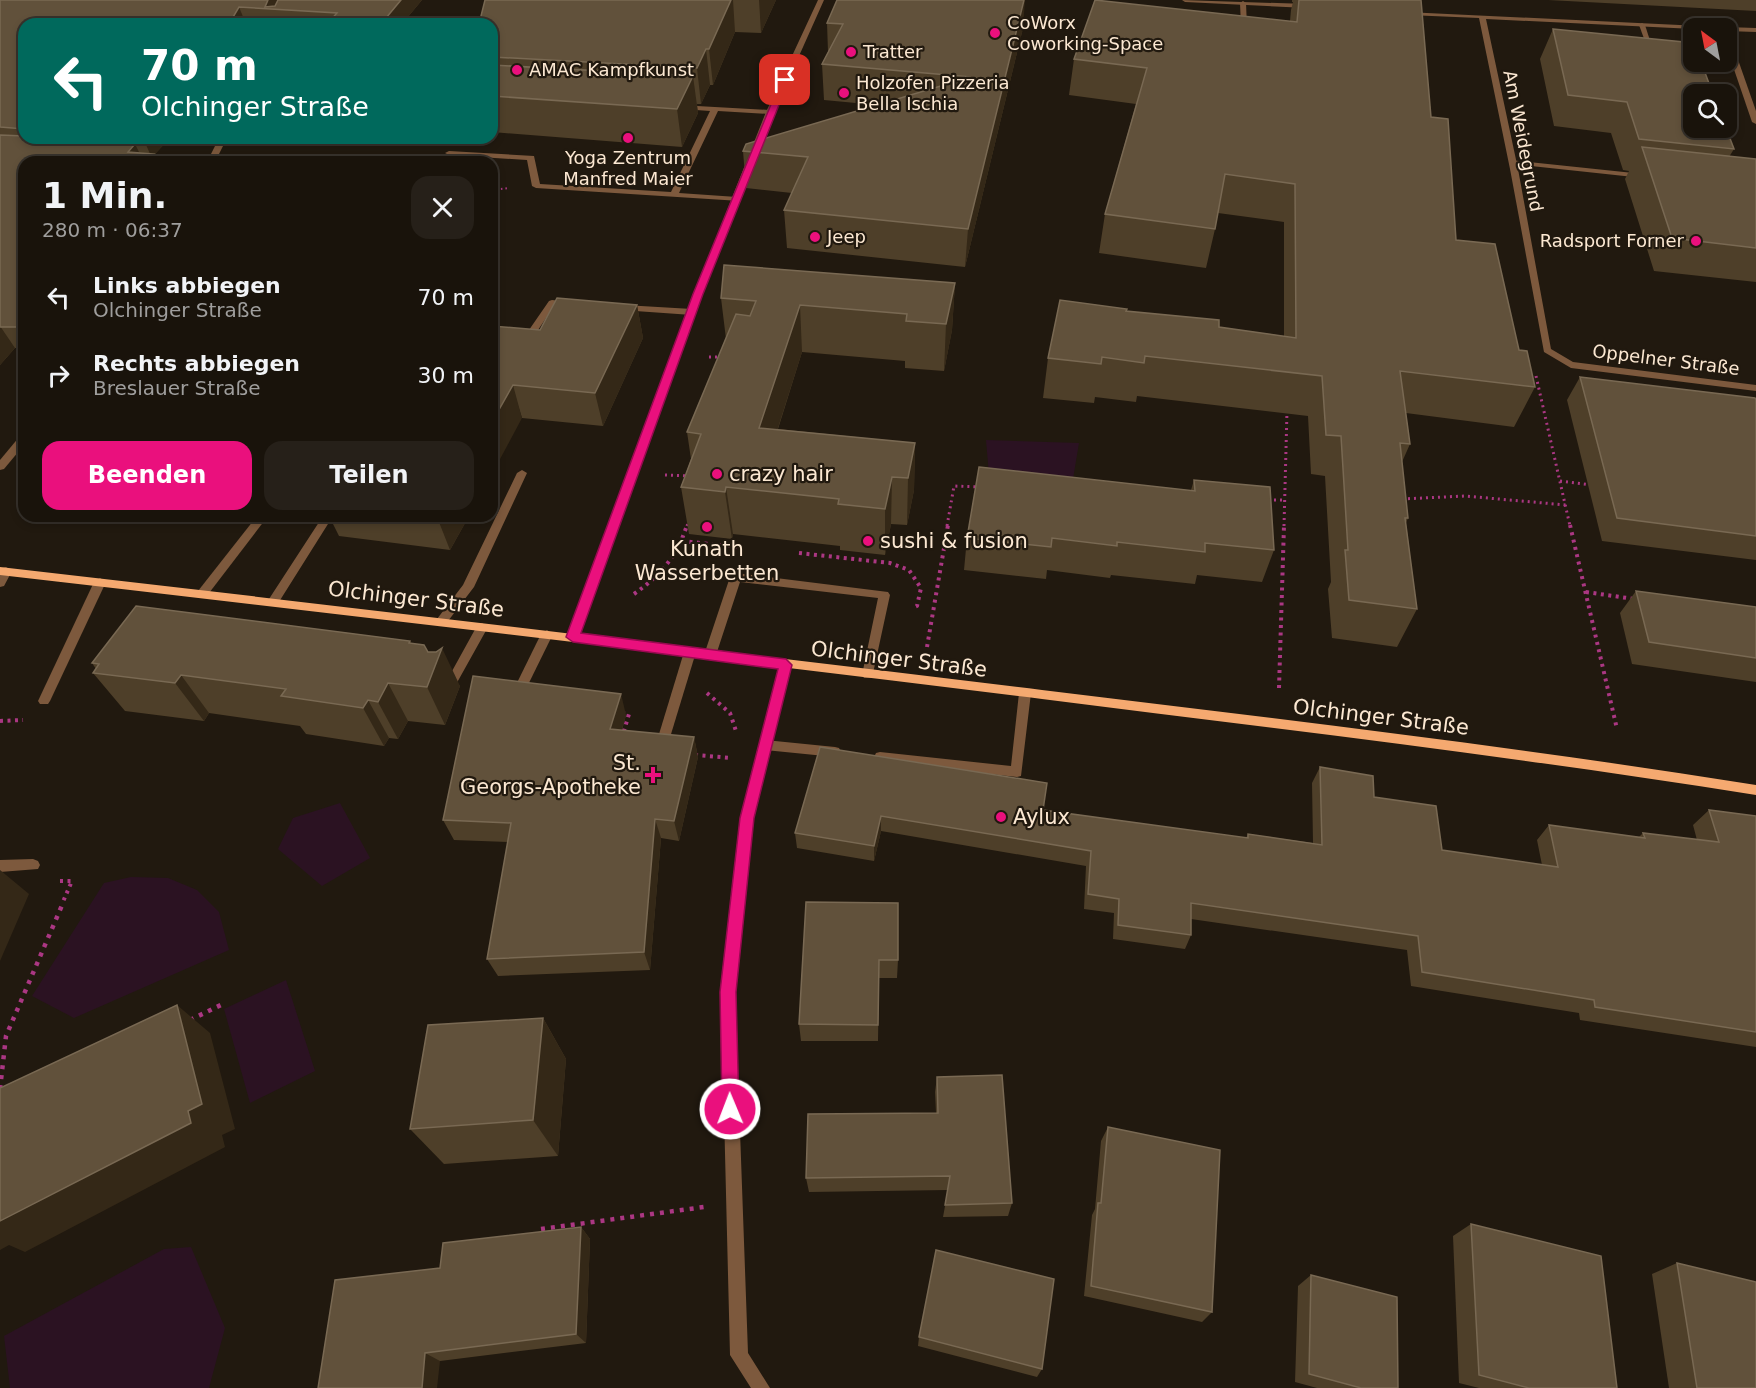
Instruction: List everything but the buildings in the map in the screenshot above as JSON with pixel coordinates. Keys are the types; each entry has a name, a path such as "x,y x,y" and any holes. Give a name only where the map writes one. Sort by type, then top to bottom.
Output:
{"main road":[{"name":"Olchinger Straße","path":"3,571 573,637 1579,762 1756,790"}],"street":[{"path":"573,637 692,312 771,112 821,0"},
{"path":"1185,0 1312,7"},
{"path":"1236,34 1244,27 1243,3"},
{"path":"1400,12 1683,27"},
{"name":"Am Weidegrund","path":"1482,17 1513,162 1547,350 1571,365"},
{"path":"1642,25 1655,62"},
{"path":"1737,29 1756,30"},
{"path":"1737,66 1756,122"},
{"path":"668,107 771,112"},
{"path":"674,195 715,109"},
{"path":"449,153 531,158 536,186 737,199"},
{"path":"1513,162 1650,177"},
{"path":"513,344 524,345 552,303 575,305"},
{"path":"610,307 692,312"},
{"name":"Oppelner Straße","path":"1571,365 1756,388"},
{"path":"0,467 18,445"},
{"path":"441,622 468,587 522,473"},
{"path":"202,594 258,522"},
{"path":"273,602 324,522"},
{"path":"0,583 3,571"},
{"path":"710,655 736,577 884,595 868,675"},
{"path":"44,701 100,582"},
{"path":"450,685 482,627"},
{"path":"517,695 547,634"},
{"path":"662,744 690,652"},
{"path":"761,1388 739,1355 728,992 747,818 786,665"},
{"path":"868,756 1017,772 1025,693"},
{"path":"765,745 845,753"},
{"path":"0,866 33,865"}],"path":[{"path":"709,357 720,357"},
{"path":"1534,368 1617,729"},
{"path":"1526,383 1538,384"},
{"path":"1280,688 1287,408"},
{"path":"665,475 689,476 690,473"},
{"path":"1560,481 1595,485"},
{"path":"927,647 954,486 989,488"},
{"path":"1395,499 1466,496 1566,505"},
{"path":"1261,499 1285,500"},
{"path":"634,594 660,576 669,566 689,521"},
{"path":"1586,592 1642,601"},
{"path":"707,693 730,712 738,735"},
{"path":"618,712 629,714 621,742"},
{"path":"692,755 736,759"},
{"path":"0,1089 6,1036 72,881 26,883 33,865"},
{"path":"182,1024 225,1004"},
{"path":"541,1229 733,1203"}],"shaded area":[{"path":"986,440 1079,443 1073,479 989,475"},
{"path":"340,803 370,858 322,886 278,849 293,818"},
{"path":"131,877 168,878 197,890 219,912 229,950 74,1018 32,996 104,883"},
{"path":"286,980 315,1071 250,1103 224,1009"},
{"path":"191,1247 225,1328 209,1388 10,1388 4,1336 164,1249"}],"place":[{"name":"CoWorx Coworking-Space","path":"995,33"},
{"name":"Tratter","path":"851,52"},
{"name":"AMAC Kampfkunst","path":"517,70"},
{"name":"Holzofen Pizzeria Bella Ischia","path":"844,93"},
{"name":"Yoga Zentrum Manfred Maier","path":"628,138"},
{"name":"Jeep","path":"815,237"},
{"name":"Radsport Forner","path":"1696,241"},
{"name":"crazy hair","path":"717,474"},
{"name":"Kunath Wasserbetten","path":"707,527"},
{"name":"sushi & fusion","path":"868,541"},
{"name":"St. Georgs-Apotheke","path":"653,775"},
{"name":"Aylux","path":"1001,817"}],"route":[{"path":"730,1109 728,992 747,818 786,665 573,637 698,294 785,80"}]}
